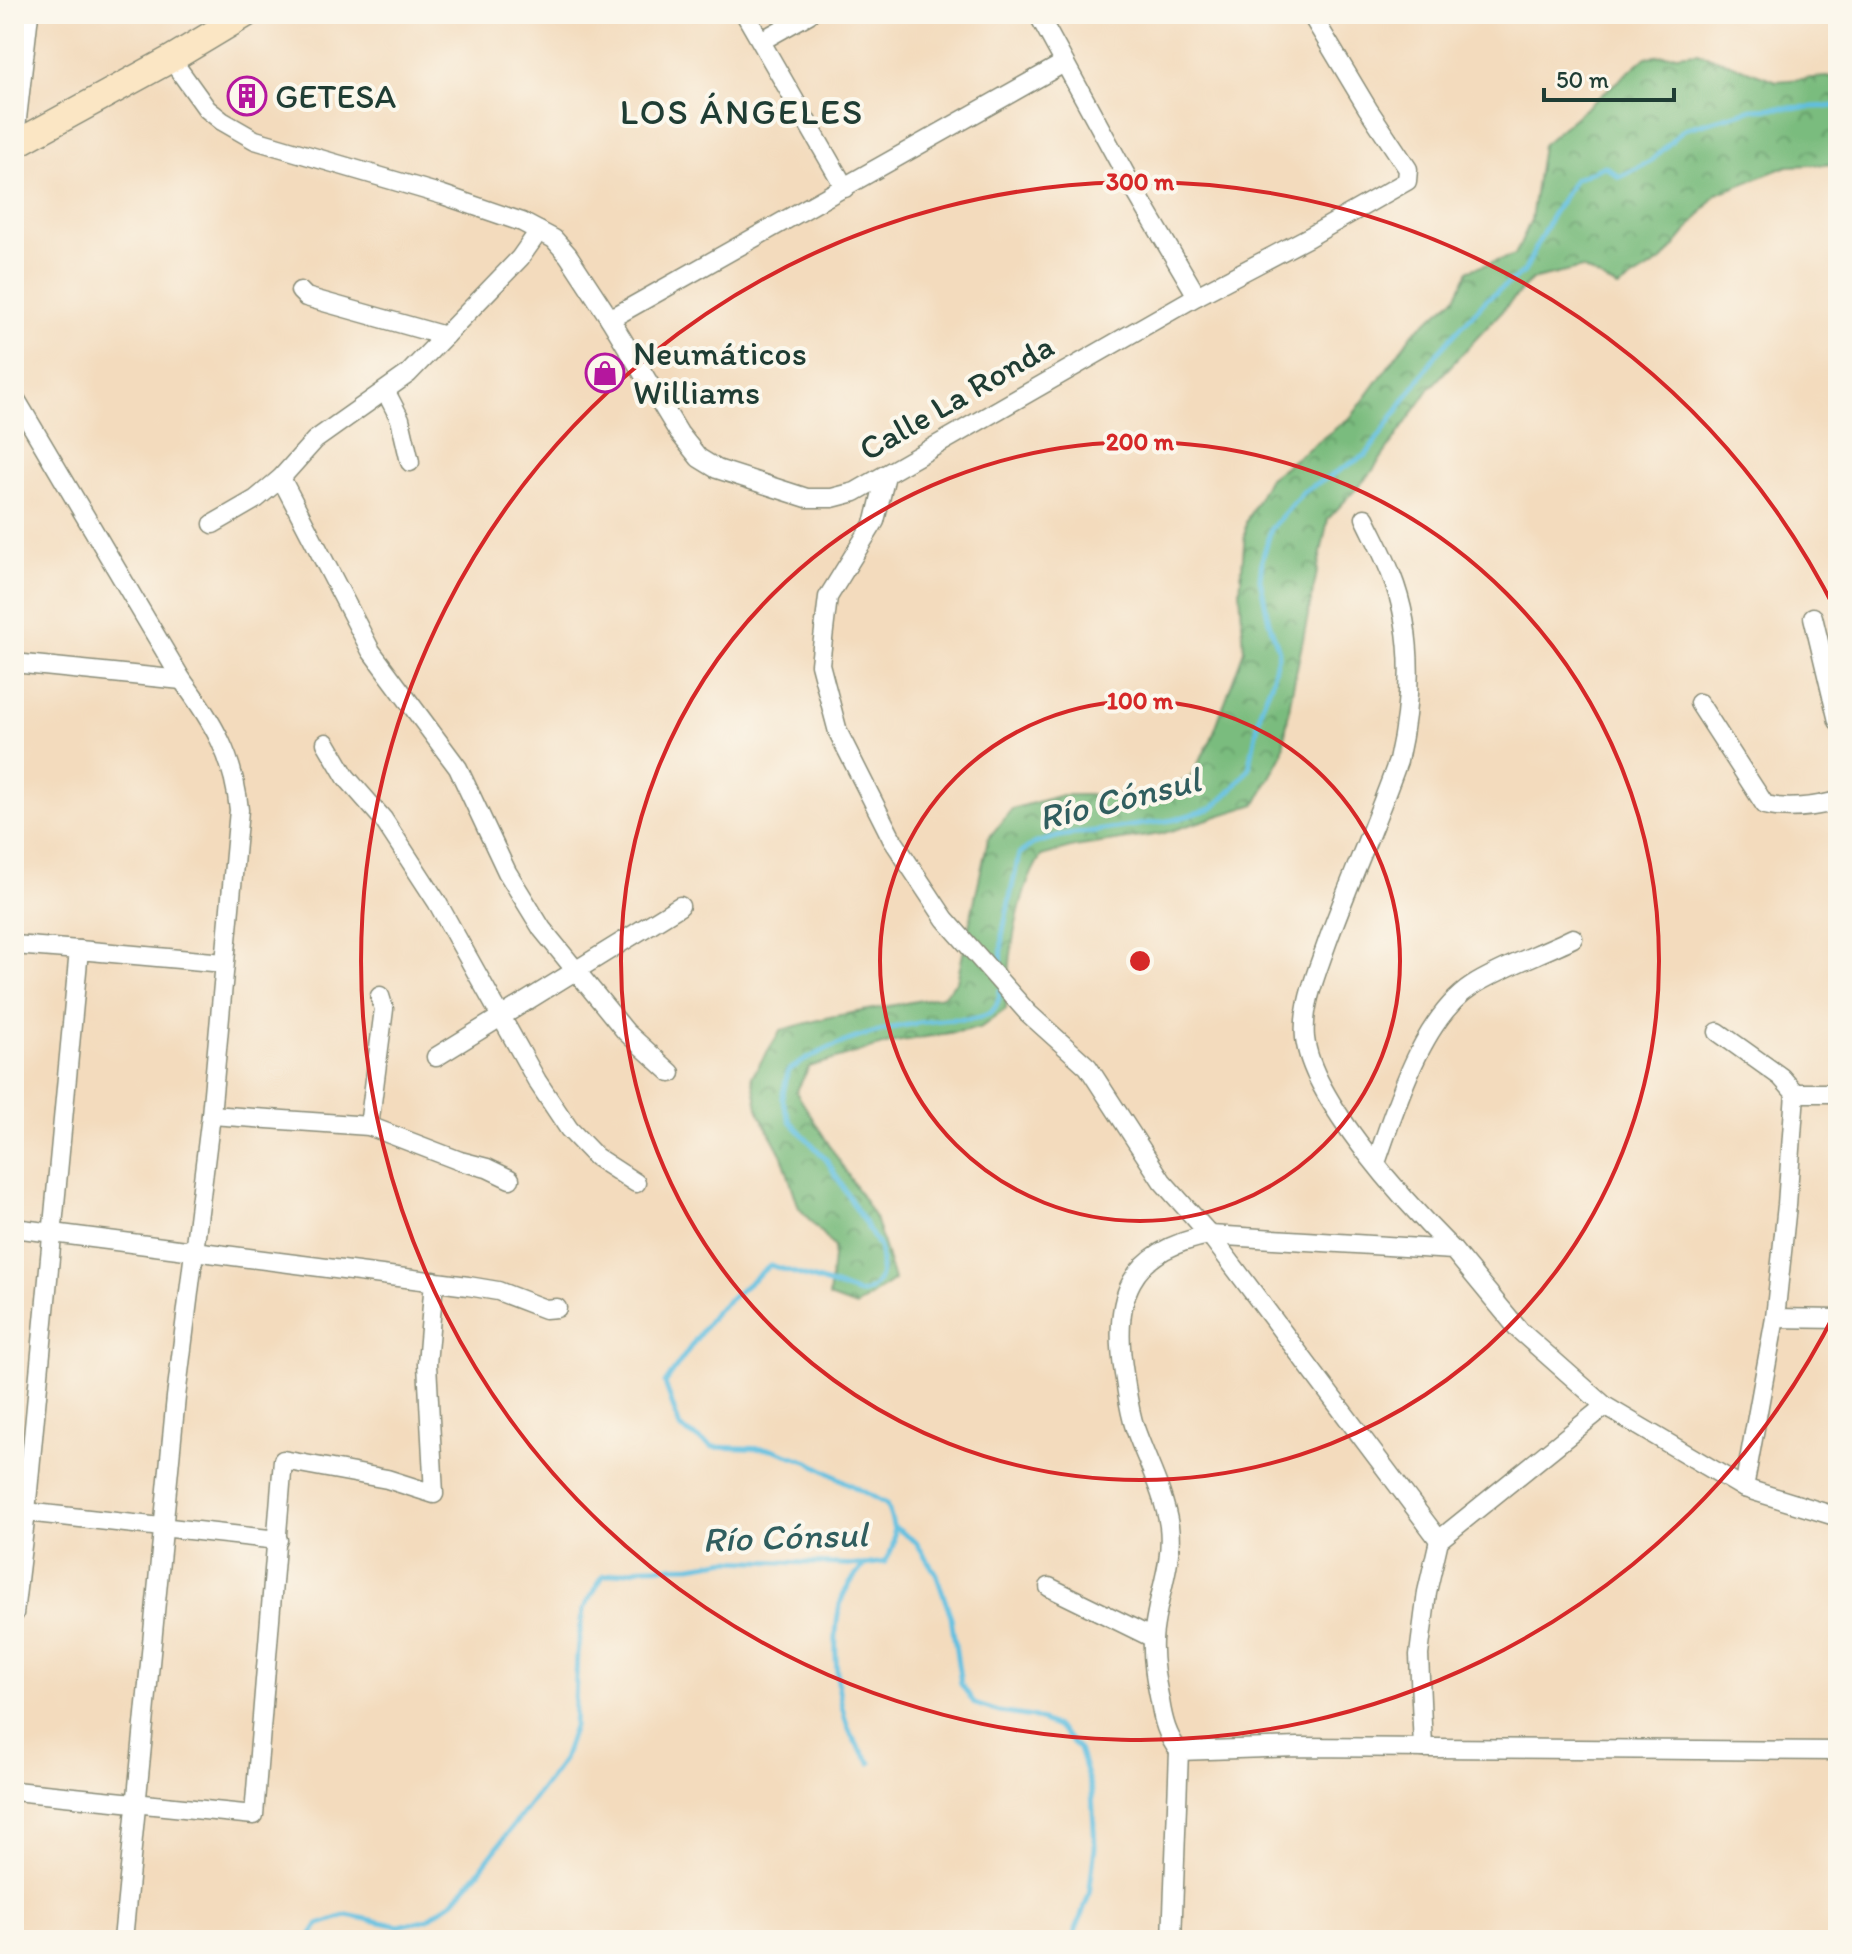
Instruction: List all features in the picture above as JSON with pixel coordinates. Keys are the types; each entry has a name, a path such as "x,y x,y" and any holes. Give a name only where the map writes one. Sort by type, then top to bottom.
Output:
{"main road":[{"path":"14,145 246,14"}],"street":[{"path":"14,145 29,14"},
{"path":"745,14 845,188"},
{"path":"761,41 809,14"},
{"path":"1038,14 1127,177 1197,296"},
{"name":"Calle La Ronda","path":"171,59 207,109 255,140 443,195 522,222 539,231 563,248 691,450 707,464 807,498 832,498 855,492 886,475 1197,296 1407,181 1408,169 1311,14"},
{"path":"610,319 1064,63"},
{"path":"213,524 256,499 281,478 315,440 386,392 424,359 520,258 539,231"},
{"path":"300,291 306,297 445,336"},
{"path":"386,392 400,419 410,462"},
{"path":"14,396 182,680 206,713 229,758 236,783 239,829 211,1115 176,1397 123,1940"},
{"path":"886,475 875,521 828,597 820,664 838,732 892,839 945,919 1028,1013 1088,1067 1162,1181 1210,1235 1439,1540"},
{"path":"281,478 371,651 458,768 507,872 542,929 626,1032 671,1073"},
{"path":"855,492 875,521"},
{"path":"1365,518 1391,572 1406,626 1410,665 1404,735 1398,761 1322,958 1305,1016 1305,1036 1311,1062 1322,1086 1376,1163 1519,1330 1605,1406 1744,1488 1838,1517"},
{"path":"1813,617 1838,721"},
{"path":"14,663 182,680"},
{"path":"1699,703 1765,805 1810,807 1838,801"},
{"path":"326,743 346,777 383,819 437,902 537,1081 569,1129 596,1157 636,1183"},
{"path":"436,1057 680,906"},
{"path":"1376,1163 1393,1113 1414,1066 1447,1009 1472,987 1573,938"},
{"path":"14,945 224,963"},
{"path":"14,1614 20,1512 53,1231 79,950"},
{"path":"369,1126 384,1009 380,996"},
{"path":"1718,1032 1781,1077 1795,1093 1775,1318 1744,1488"},
{"path":"1795,1093 1838,1093"},
{"path":"211,1115 369,1126 510,1179"},
{"path":"14,1228 434,1281 498,1291 545,1309 557,1308"},
{"path":"1172,1940 1179,1751 1164,1724 1155,1676 1153,1638 1170,1549 1164,1505 1133,1424 1121,1354 1121,1303 1144,1264 1186,1240 1210,1235 1453,1250"},
{"path":"14,1791 254,1815 283,1460 387,1479 434,1494 427,1364 434,1281"},
{"path":"1775,1318 1838,1319"},
{"path":"1423,1748 1419,1655 1427,1592 1439,1540 1605,1406"},
{"path":"20,1512 278,1540"},
{"path":"1049,1587 1153,1638"},
{"path":"1179,1751 1299,1747 1838,1751"}],"green space":[{"path":"1697,52 1777,81 1838,76 1838,164 1787,166 1717,194 1663,260 1618,288 1582,268 1531,280 1430,388 1371,473 1328,519 1282,755 1256,804 1161,834 1074,847 1041,856 1019,910 1006,1009 980,1028 889,1043 809,1067 796,1092 875,1218 894,1280 856,1307 829,1297 834,1247 799,1208 782,1156 759,1113 752,1076 781,1030 830,1017 943,996 957,981 988,839 1012,809 1062,795 1151,795 1190,778 1211,740 1244,650 1240,591 1246,522 1268,479 1352,416 1413,333 1456,297 1469,270 1515,255 1531,220 1542,145 1646,57"}],"waterway":[{"name":"Río Cónsul","path":"1001,976 1002,936 1019,854 1033,844 1060,836 1173,820 1213,808 1249,769 1261,708 1279,651 1260,579 1271,529 1303,492 1367,454 1438,352 1487,299 1524,272 1551,217 1575,179 1605,166 1619,177 1650,162 1684,129 1753,109 1838,106"},
{"name":"Río Cónsul","path":"308,1940 318,1925 347,1915 399,1926 428,1919 454,1900 479,1871 563,1760 574,1726 577,1654 583,1610 603,1576 645,1567 691,1566 728,1560 864,1565 885,1562 894,1540 892,1519 886,1504 809,1462 772,1449 712,1447 680,1428 665,1383 716,1311 770,1265 860,1294 878,1282 881,1262 879,1247 826,1159 790,1121 782,1098 788,1071 823,1051 882,1030 986,1015 995,1007 1000,990"},
{"path":"896,1528 916,1542 936,1574 951,1617 961,1684 975,1704 999,1712 1032,1717 1057,1727 1079,1749 1092,1792 1095,1847 1089,1895 1072,1940"},
{"path":"864,1565 847,1588 839,1610 836,1664 845,1718 850,1732 871,1763"}],"place":[{"name":"GETESA","path":"247,96"},
{"name":"Neumáticos Williams","path":"605,373"}],"district":[{"name":"LOS ÁNGELES","path":"742,111"}]}
